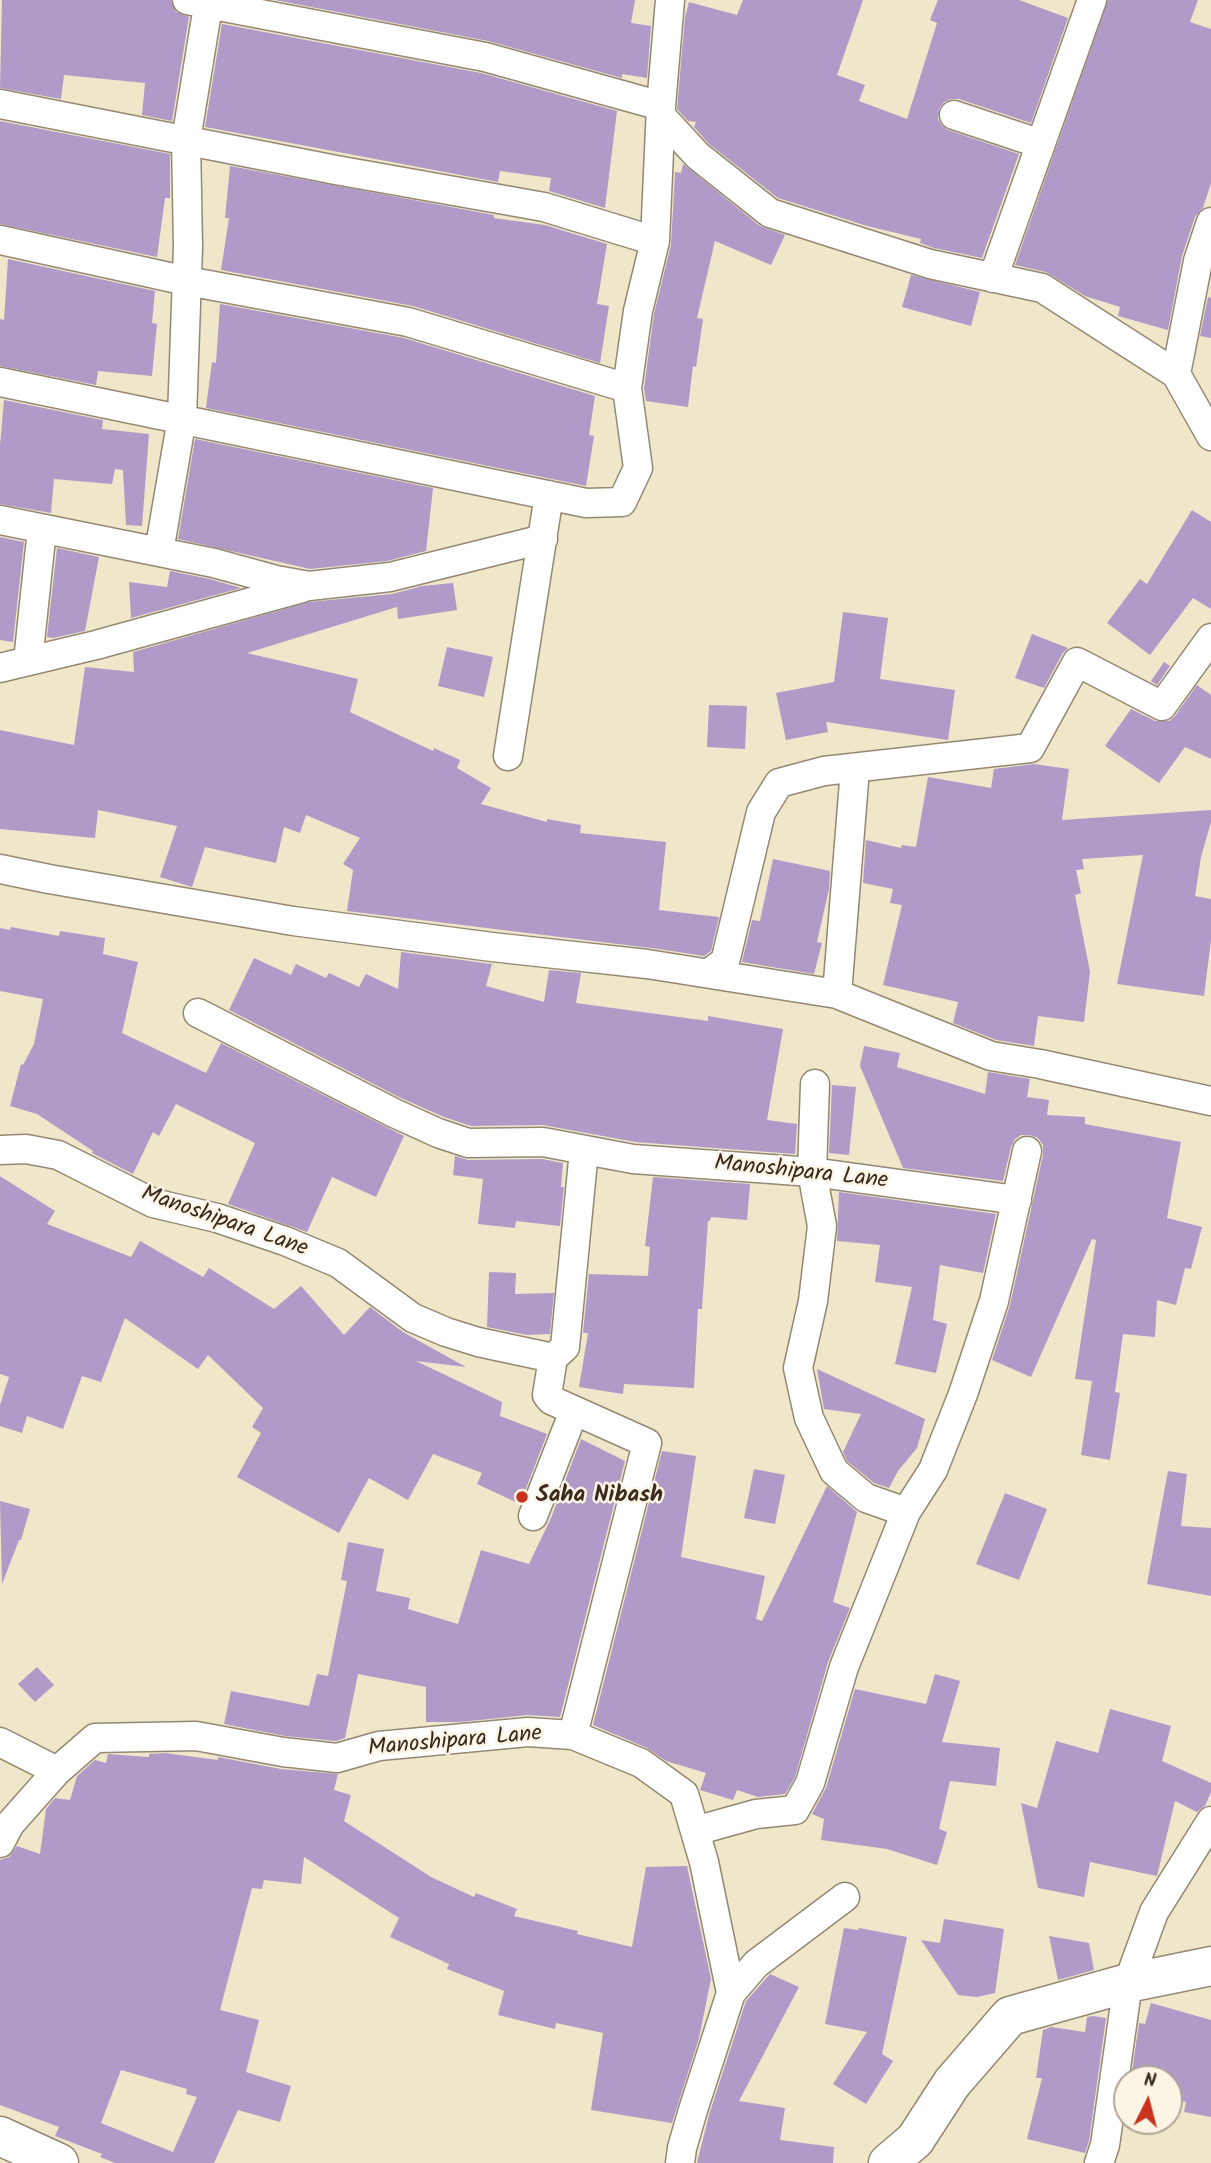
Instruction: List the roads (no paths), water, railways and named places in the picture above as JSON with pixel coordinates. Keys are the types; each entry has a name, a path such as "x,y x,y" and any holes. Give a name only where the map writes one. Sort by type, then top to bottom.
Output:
{"street":[{"path":"0,382 586,503 622,502 638,468 627,388 638,311 655,242 670,0"},
{"path":"993,278 1092,0"},
{"path":"159,552 182,418 187,281 186,140 202,1 485,57 662,111 698,156 770,213 930,264 1042,289 1176,374 1211,436"},
{"path":"0,104 336,170 544,207 655,242"},
{"path":"954,115 1041,144"},
{"path":"1176,374 1204,264 1211,222"},
{"path":"0,240 187,281 408,322 627,388"},
{"path":"508,756 549,495"},
{"path":"0,520 309,586"},
{"path":"28,661 42,529"},
{"path":"0,668 96,645 309,586 390,577 543,539"},
{"path":"709,972 726,958 761,812 779,783 824,771 1030,748 1077,662 1162,706 1211,638"},
{"path":"837,994 855,769"},
{"path":"0,869 293,921 709,972 837,994 991,1056 1211,1101"},
{"name":"Manoshipara Lane","path":"198,1013 438,1133 468,1143 543,1142 633,1159 811,1172 1017,1200"},
{"path":"814,1084 811,1172 822,1226 813,1301 798,1368 808,1418 834,1471 866,1498 906,1512"},
{"name":"Manoshipara Lane","path":"0,1150 26,1149 58,1155 153,1203 217,1218 285,1241 338,1263 413,1318 446,1332 478,1342 553,1358"},
{"path":"533,1516 574,1411 551,1400 547,1395 553,1358 565,1347 584,1150"},
{"path":"695,1831 756,1814 794,1810 810,1783 844,1667 906,1512 933,1470 994,1301 1027,1152"},
{"name":"Manoshipara Lane","path":"573,1735 647,1443 574,1411"},
{"name":"Manoshipara Lane","path":"0,1843 10,1824 57,1771 95,1738 197,1736 283,1752 337,1758 379,1746 528,1732 573,1735 641,1763 684,1794 704,1862 731,1993 693,2110 680,2163"},
{"path":"0,1742 57,1771"},
{"path":"1099,2163 1105,2145 1128,1983 1154,1912 1211,1821"},
{"path":"731,1993 756,1964 845,1898"},
{"path":"888,2163 915,2140 952,2083 1010,2016 1128,1983 1211,1966"},
{"path":"0,2136 59,2163"}],"place":[{"name":"Saha Nibash","path":"522,1497"}]}
